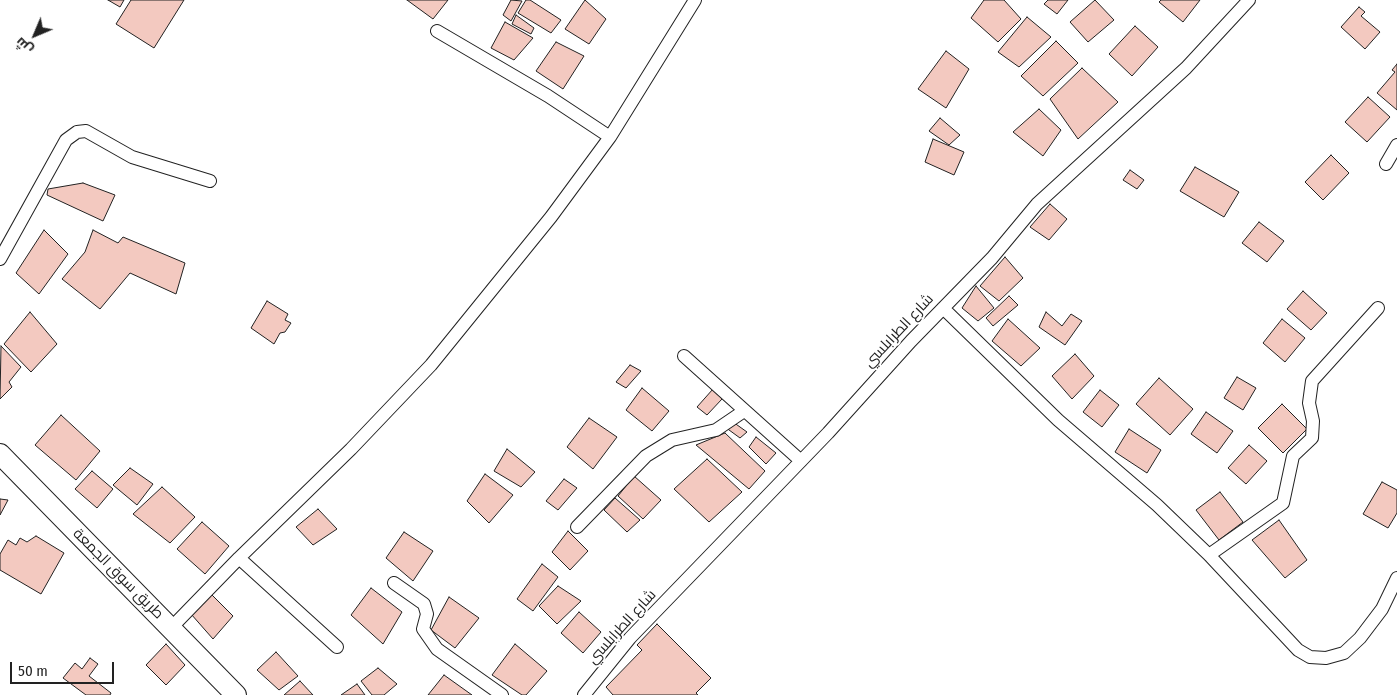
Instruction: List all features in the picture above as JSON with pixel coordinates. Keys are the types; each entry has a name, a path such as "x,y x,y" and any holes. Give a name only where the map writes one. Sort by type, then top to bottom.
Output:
{"main road":[{"name":"طريق سوق الجمعة","path":"0,454 236,695"}],"street":[{"path":"171,628 239,558 351,449 431,365 550,217 610,137 695,0"},
{"name":"شارع الطرابلسي","path":"584,695 630,638 801,461 992,258 1037,204 1186,68 1249,0"},
{"path":"437,31 548,96 610,137"},
{"path":"0,259 66,140 76,132 86,131 132,157 210,181"},
{"path":"1386,164 1397,145"},
{"path":"943,308 1058,420 1157,505 1209,555 1298,650 1310,657 1326,658 1344,653 1360,638 1382,609 1397,578"},
{"path":"1209,555 1283,503 1293,456 1312,438 1313,421 1309,403 1312,382 1378,308"},
{"path":"684,356 801,461"},
{"path":"576,526 646,456 672,440 716,430 744,411"},
{"path":"239,558 338,647"},
{"path":"394,583 424,604 428,614 423,629 437,649 502,695"}],"building":[{"path":"108,0 124,0 120,7"},
{"path":"131,0 184,0 154,48 116,24"},
{"path":"407,0 448,0 433,19"},
{"path":"511,0 522,1 511,21 503,15"},
{"path":"526,0 530,0 561,20 551,33 518,13"},
{"path":"585,0 606,19 589,44 565,29"},
{"path":"984,0 1004,0 1021,19 998,42 971,18"},
{"path":"1048,0 1068,0 1057,14 1044,4"},
{"path":"1095,0 1114,20 1088,42 1070,22"},
{"path":"1161,0 1200,0 1183,22 1159,2"},
{"path":"1359,7 1365,12 1361,16 1380,32 1365,49 1341,27"},
{"path":"516,15 534,28 531,34 512,24"},
{"path":"1027,17 1051,37 1019,67 998,52"},
{"path":"505,22 533,38 514,60 491,48"},
{"path":"1135,26 1158,47 1132,76 1109,54"},
{"path":"1056,41 1078,63 1043,96 1021,76"},
{"path":"556,42 584,56 563,89 536,71"},
{"path":"946,51 969,69 946,108 918,89"},
{"path":"1397,64 1397,110 1377,93 1395,72 1392,70"},
{"path":"1082,68 1118,102 1078,139 1050,99"},
{"path":"1368,97 1390,117 1367,142 1345,122"},
{"path":"1039,109 1061,130 1043,156 1013,132"},
{"path":"940,118 960,135 949,145 929,131"},
{"path":"933,139 964,152 954,175 925,162"},
{"path":"1331,155 1349,173 1323,200 1305,182"},
{"path":"1195,167 1239,192 1224,217 1180,191"},
{"path":"1130,170 1144,180 1137,189 1123,180"},
{"path":"83,183 115,195 103,221 47,195 48,189"},
{"path":"1050,204 1067,219 1049,240 1030,227"},
{"path":"1259,222 1284,241 1267,262 1242,243"},
{"path":"44,230 68,254 39,294 16,273"},
{"path":"93,230 118,243 123,237 185,263 176,294 130,273 100,309 62,279 85,252"},
{"path":"1005,257 1023,278 999,301 980,286"},
{"path":"976,286 994,308 978,321 962,308"},
{"path":"1303,291 1327,313 1311,330 1287,309"},
{"path":"1009,296 1018,305 993,326 986,318"},
{"path":"267,301 288,314 285,320 291,323 285,332 280,333 274,344 251,328"},
{"path":"30,312 57,344 31,372 4,344"},
{"path":"1046,312 1062,326 1071,314 1082,321 1065,345 1039,327"},
{"path":"1008,319 1040,348 1021,366 992,341"},
{"path":"1282,319 1305,338 1285,362 1263,343"},
{"path":"1,346 21,367 9,382 12,387 0,399"},
{"path":"1075,354 1094,376 1072,399 1052,376"},
{"path":"630,365 641,371 626,388 616,382"},
{"path":"1237,377 1256,388 1243,410 1224,398"},
{"path":"1159,378 1193,409 1170,435 1136,404"},
{"path":"642,388 669,411 652,431 626,410"},
{"path":"713,389 722,399 707,415 697,407"},
{"path":"1100,390 1119,405 1102,427 1083,412"},
{"path":"1282,404 1307,429 1283,453 1258,428"},
{"path":"1206,412 1233,431 1217,453 1191,434"},
{"path":"61,415 100,451 76,480 35,445"},
{"path":"589,418 617,437 593,469 567,447"},
{"path":"733,422 747,432 740,438 725,427"},
{"path":"1129,429 1161,450 1147,473 1115,452"},
{"path":"725,433 765,471 749,489 696,445"},
{"path":"756,437 776,453 766,464 749,447"},
{"path":"1249,445 1267,461 1246,484 1228,468"},
{"path":"507,449 535,472 521,487 494,471"},
{"path":"707,459 742,492 709,522 674,489"},
{"path":"130,468 153,484 137,505 113,485"},
{"path":"92,471 113,489 97,508 75,489"},
{"path":"485,474 513,495 489,523 467,501"},
{"path":"634,476 661,500 643,519 618,496"},
{"path":"564,479 577,488 558,510 546,501"},
{"path":"1382,482 1397,490 1397,513 1388,528 1363,514"},
{"path":"162,487 195,517 170,543 133,514"},
{"path":"1220,492 1243,522 1219,540 1196,510"},
{"path":"615,498 640,520 627,532 604,510"},
{"path":"0,499 8,500 0,515"},
{"path":"318,509 337,529 313,545 296,527"},
{"path":"1279,520 1307,560 1285,578 1252,540"},
{"path":"202,522 229,546 205,574 177,549"},
{"path":"568,531 588,551 570,570 552,552"},
{"path":"404,532 433,551 413,581 386,558"},
{"path":"36,536 64,553 41,594 0,570 0,554 8,540 16,545 20,538 27,542"},
{"path":"542,564 558,577 533,611 517,599"},
{"path":"558,586 581,601 557,624 539,606"},
{"path":"371,588 402,612 383,644 351,615"},
{"path":"210,593 233,616 213,639 191,614"},
{"path":"449,597 479,618 455,648 431,630"},
{"path":"579,612 601,632 583,653 561,633"},
{"path":"657,624 711,678 696,693 698,695 613,695 606,687 642,650 637,645"},
{"path":"166,644 185,665 166,685 146,665"},
{"path":"515,644 547,671 526,695 522,695 492,675"},
{"path":"276,652 298,676 279,690 257,670"},
{"path":"90,658 98,664 89,676 111,693 110,695 86,695 63,678 75,663 82,669"},
{"path":"378,668 397,684 384,695 372,695 361,681"},
{"path":"444,675 472,695 428,695"},
{"path":"300,681 313,695 284,695"},
{"path":"357,684 365,695 341,695"}]}
